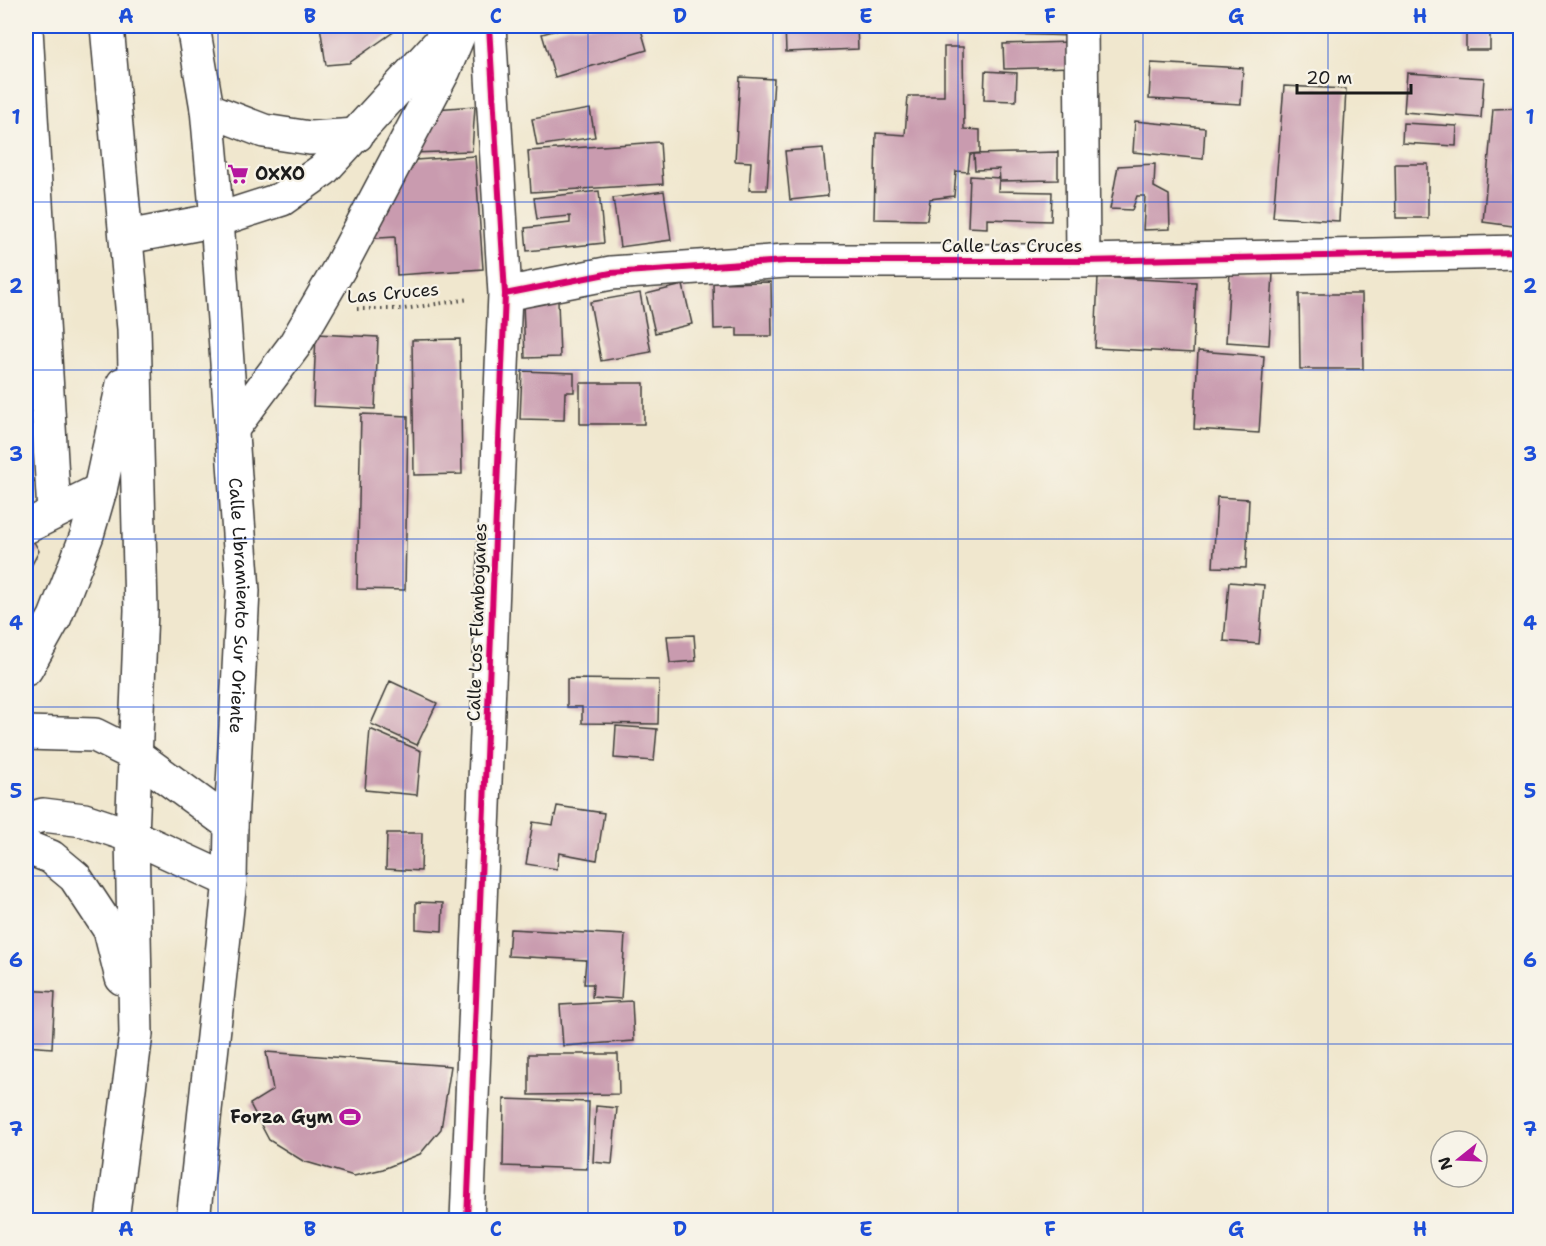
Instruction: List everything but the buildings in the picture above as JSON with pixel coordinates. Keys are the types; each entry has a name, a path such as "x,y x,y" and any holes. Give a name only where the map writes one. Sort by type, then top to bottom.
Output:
{"street":[{"path":"107,26 128,237 134,329 141,610 137,756 132,836 136,1034 112,1221"},
{"name":"Calle Libramiento Sur Oriente","path":"193,26 207,109 217,220 243,591 230,881 193,1221"},
{"path":"128,237 217,220 282,199 323,170 455,26"},
{"path":"232,429 294,346 340,267 444,70 462,26"},
{"name":"Calle Los Flamboyanes","path":"467,1221 505,294 489,26"},
{"path":"1081,26 1083,261"},
{"path":"26,28 40,520 100,489"},
{"path":"207,109 264,131 310,138 357,135"},
{"name":"Calle Las Cruces","path":"505,294 611,273 786,261 1083,261 1521,252"},
{"path":"26,669 55,616 87,535 100,489 134,329"},
{"path":"26,733 95,735 137,756 231,825"},
{"path":"26,820 43,815 84,820 132,836 230,881"},
{"path":"26,847 51,857 75,877 110,930 136,1034"}],"cycle path":[{"path":"467,1220 505,294 489,26"},
{"path":"505,294 611,273 786,261 1083,261 1520,252"}],"place":[{"name":"OXXO","path":"238,174"},
{"name":"Forza Gym","path":"350,1117"}]}
